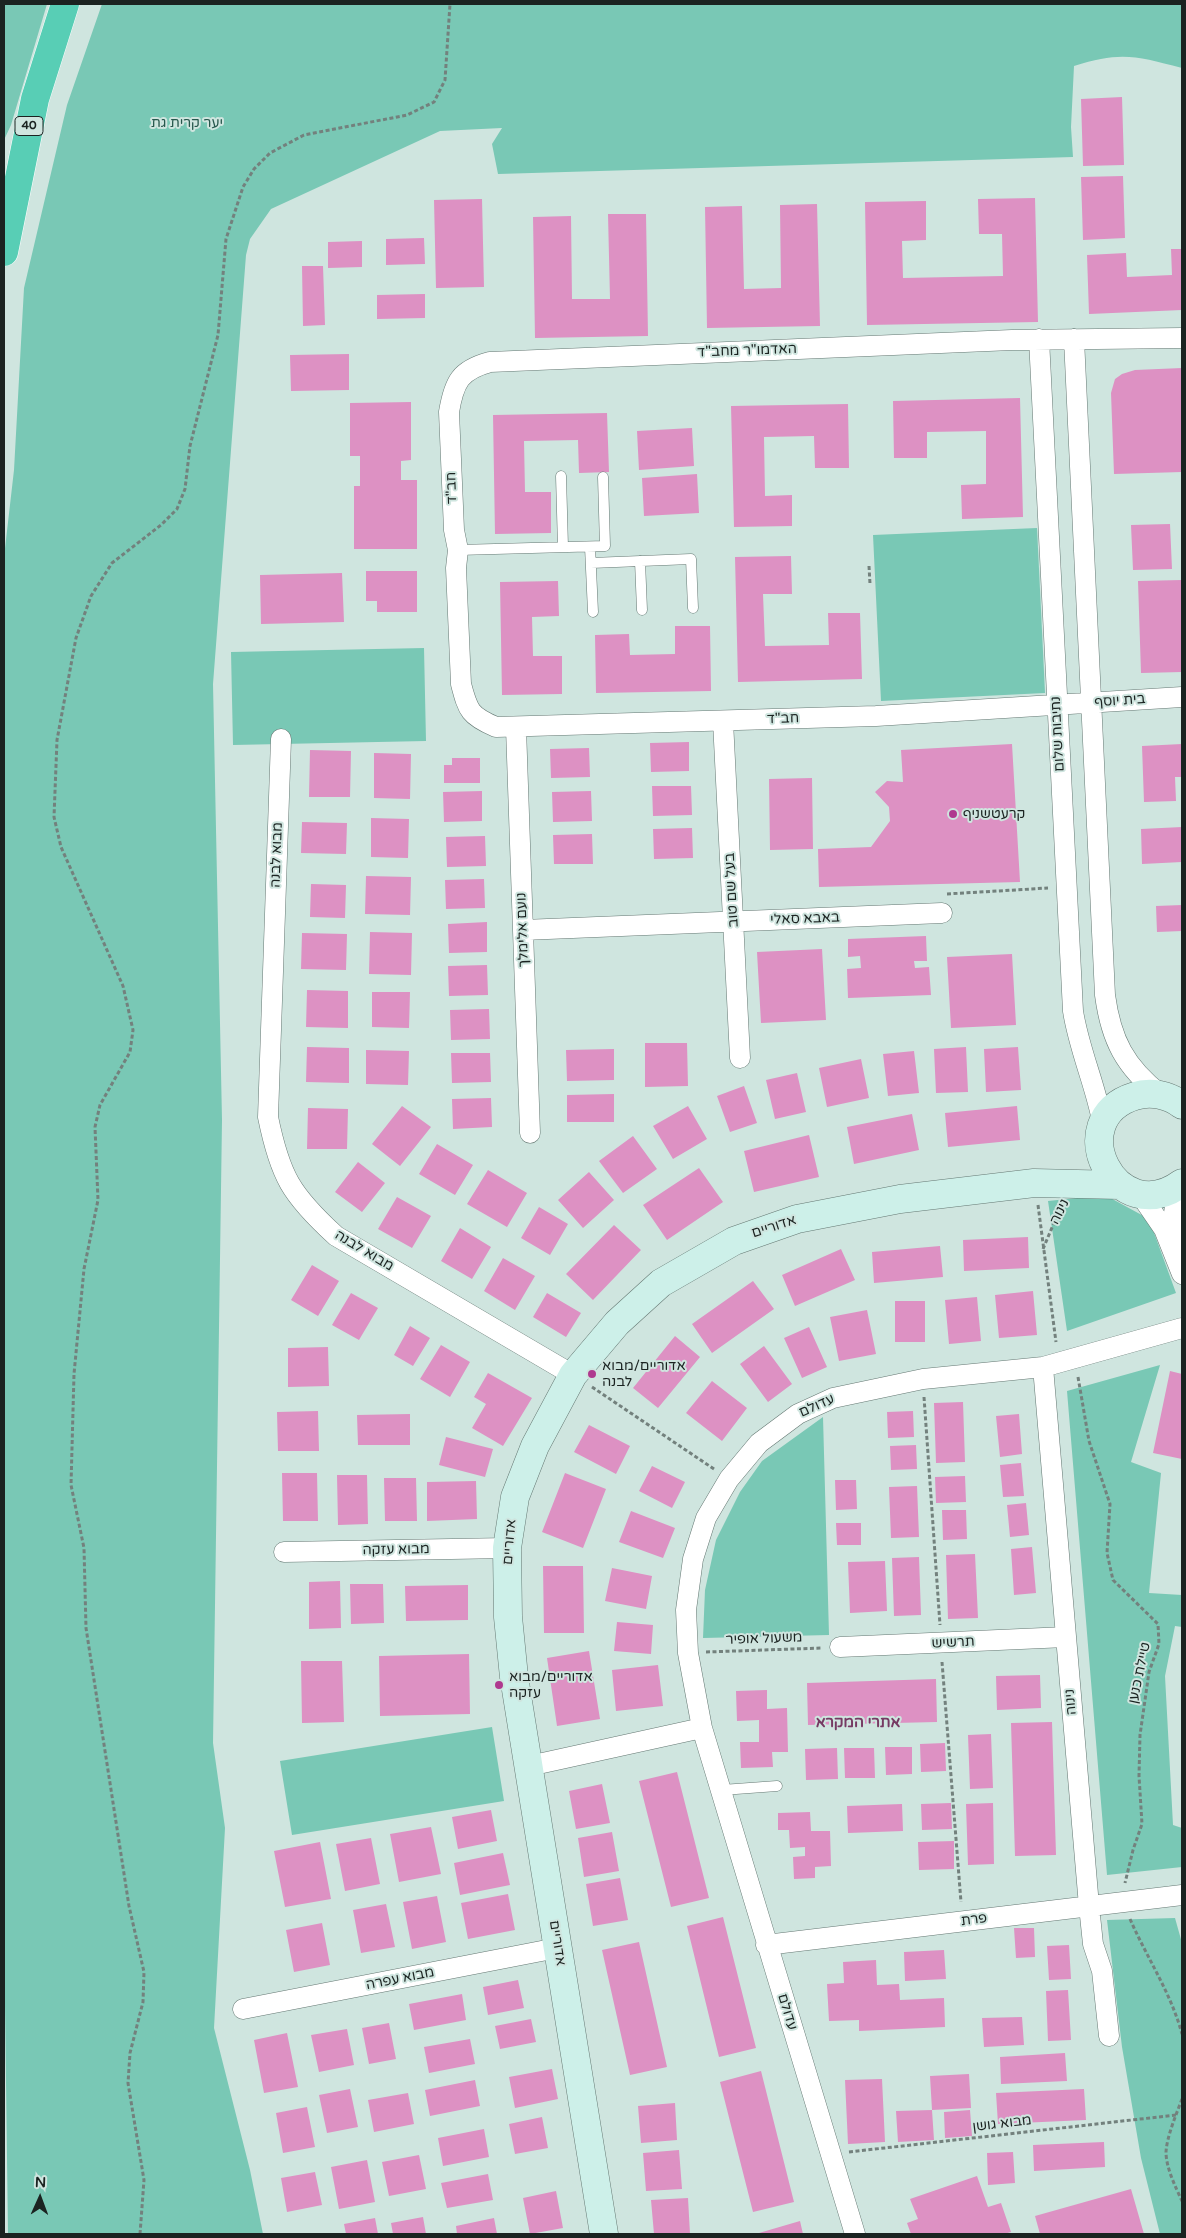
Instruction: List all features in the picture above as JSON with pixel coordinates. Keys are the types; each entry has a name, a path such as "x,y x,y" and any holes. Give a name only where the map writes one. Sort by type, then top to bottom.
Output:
{"highway":[{"name":"40","path":"4,252 35,99 65,4"}],"street":[{"path":"1172,1100 1141,1079 1129,1065 1119,1046 1107,1013 1074,339 1182,338"},
{"name":"נתיבות שלום","path":"1039,339 1073,1011 1078,1037 1099,1100 1101,1135"},
{"name":"האדמו\"ר מחב\"ד","path":"449,412 452,393 460,377 474,367 490,362 1074,339"},
{"name":"חב\"ד","path":"449,412 454,530 458,550 456,568 461,684 466,702 476,719 496,727 526,728 876,716 1057,705"},
{"name":"בית יוסף","path":"1057,705 1182,697"},
{"name":"בעל שם טוב","path":"724,721 740,1058"},
{"name":"נועם אלימלך","path":"526,728 523,930 530,1132"},
{"name":"מבוא לבנה","path":"282,739 268,1117 276,1156 292,1190 312,1215 336,1236 573,1374"},
{"name":"באבא סאלי","path":"523,930 942,914"},
{"name":"אדוריים","path":"1036,1190 1059,1175 1075,1168 1090,1156 1110,1112 1123,1101 1139,1094 1172,1100"},
{"path":"1101,1135 1104,1167 1130,1189 1156,1216 1174,1252 1182,1274"},
{"path":"1174,1252 1173,1220 1180,1185"},
{"name":"אדוריים","path":"604,2234 513,1668 508,1617 507,1548 515,1497 535,1446 573,1374 617,1323 661,1283 734,1241 797,1218 900,1199 1036,1190 1130,1189 1160,1194 1180,1185"},
{"name":"עדולם","path":"855,2234 766,1945 722,1790 702,1728 688,1653 686,1610 693,1559 706,1518 729,1479 759,1443 798,1414 833,1398 923,1379 1043,1367 1182,1328"},
{"name":"נינוה","path":"1043,1367 1089,1906 1094,1944 1102,1971 1109,2036"},
{"name":"מבוא עזקה","path":"284,1552 507,1548"},
{"name":"תרשיש","path":"840,1647 1066,1637"},
{"path":"529,1766 702,1728"},
{"name":"פרת","path":"766,1945 1182,1895"},
{"name":"מבוא עפרה","path":"243,2009 557,1948"}],"lane":[{"path":"561,476 563,547"},
{"path":"458,550 605,546 603,477"},
{"path":"590,547 592,612"},
{"path":"591,563 691,559 693,608"},
{"path":"640,561 642,610"},
{"path":"722,1790 777,1786"}],"path":[{"path":"140,2234 144,2180 128,2083 130,2053 142,2002 144,1972 129,1906 88,1637 84,1548 71,1485 74,1374 84,1269 98,1200 95,1127 100,1105 130,1052 133,1030 123,986 61,847 54,817 57,740 76,638 91,596 112,562 161,525 177,509 185,489 190,446 218,335 226,238 243,187 254,169 270,153 304,135 407,115 434,102 445,80 450,4"},
{"path":"869,566 870,584"},
{"path":"942,914 941,895 1066,888"},
{"name":"נינוה","path":"1036,1190 1056,1342 1063,1341"},
{"name":"נינוה","path":"1043,1250 1066,1201"},
{"name":"טיילת כנען","path":"1076,1369 1089,1441 1110,1504 1107,1553 1113,1580 1158,1624 1159,1644 1149,1672 1140,1735 1139,1776 1142,1824 1125,1883"},
{"path":"573,1374 729,1479"},
{"name":"משעול אופיר","path":"688,1653 840,1647"},
{"path":"1128,1914 1155,1966 1178,2017 1182,2034"},
{"path":"1182,2099 1166,2153 1175,2187 1182,2202"},
{"name":"מבוא גושן","path":"831,2154 1176,2115"}],"green space":[{"path":"4,4 47,4 11,125 4,140"},
{"name":"יער קרית גת","path":"102,4 1182,4 1182,68 1128,57 1104,58 1074,66 1071,127 1073,157 498,174 492,144 502,128 440,131 271,209 250,239 246,255 213,684 222,1120 213,1743 225,1828 214,2028 250,2170 263,2234 8,2234 4,1930 4,557 14,470 24,288 67,105"},
{"path":"1037,528 1045,693 881,701 873,535"},
{"path":"424,648 426,741 233,745 231,652"},
{"path":"1105,1195 1149,1219 1176,1293 1067,1331 1048,1201"},
{"path":"1160,1365 1131,1462 1161,1473 1149,1593 1182,1595 1182,1627 1175,1626 1165,1676 1173,1825 1182,1828 1182,1867 1107,1875 1067,1391"},
{"path":"823,1417 829,1635 703,1638 705,1590 716,1540 740,1492 762,1461"},
{"path":"492,1727 504,1801 292,1835 280,1761"},
{"path":"1175,1918 1182,1943 1182,2234 1160,2234 1141,2158 1122,2047 1107,1920"}],"building":[{"path":"1122,97 1124,165 1083,166 1081,99"},
{"path":"1123,176 1125,238 1083,240 1081,177"},
{"path":"1035,198 1038,322 867,325 865,202 926,201 926,240 902,241 903,278 1003,276 1002,234 979,234 978,199"},
{"path":"482,199 484,287 436,288 434,200"},
{"path":"817,204 820,326 707,328 705,207 742,206 744,289 781,288 780,205"},
{"path":"608,214 646,214 648,336 535,338 533,217 571,216 572,299 610,299"},
{"path":"424,238 425,264 386,265 386,239"},
{"path":"362,241 362,267 328,268 328,242"},
{"path":"1171,249 1182,249 1182,310 1089,314 1087,255 1126,253 1127,277 1172,275"},
{"path":"302,266 323,266 325,325 303,326"},
{"path":"425,294 425,318 377,319 377,295"},
{"path":"349,354 349,390 291,391 290,355"},
{"path":"1182,368 1182,472 1114,474 1111,393 1115,379 1122,374 1135,370"},
{"path":"1020,398 1023,517 962,519 961,485 986,484 986,431 927,432 927,458 894,458 893,401"},
{"path":"411,402 411,460 401,461 401,480 417,480 417,549 354,549 354,486 360,486 360,456 350,456 350,403"},
{"path":"848,404 849,468 815,468 814,436 764,437 765,496 792,495 792,526 734,527 731,406"},
{"path":"607,413 609,472 579,473 578,440 524,441 525,492 551,492 551,533 495,534 493,415"},
{"path":"692,428 694,466 639,470 637,431"},
{"path":"697,474 699,513 644,516 642,478"},
{"path":"1170,524 1172,569 1133,570 1131,525"},
{"path":"791,556 792,594 763,594 765,646 829,645 828,613 860,613 862,679 738,682 735,557"},
{"path":"366,571 417,571 417,612 377,612 377,601 366,601"},
{"path":"342,573 344,622 261,624 260,575"},
{"path":"1182,580 1182,672 1141,673 1138,581"},
{"path":"558,581 559,616 532,617 533,656 562,656 562,694 502,695 500,582"},
{"path":"675,626 710,626 711,691 596,693 595,635 629,634 630,655 675,654"},
{"path":"689,742 689,771 651,772 650,743"},
{"name":"קרעטשניף","path":"1012,744 1020,882 819,887 818,849 871,847 890,821 889,807 875,792 887,781 903,782 901,750"},
{"path":"1182,744 1182,777 1175,777 1176,801 1144,802 1142,746"},
{"path":"589,748 590,777 551,778 550,749"},
{"path":"310,750 351,751 350,797 309,797"},
{"path":"374,753 411,754 410,799 374,798"},
{"path":"452,758 480,758 480,783 444,783 444,765 452,765"},
{"path":"812,778 813,849 770,850 769,779"},
{"path":"652,786 691,786 692,815 653,816"},
{"path":"482,791 482,821 444,822 443,792"},
{"path":"591,791 592,821 553,822 552,792"},
{"path":"371,818 409,819 408,858 371,857"},
{"path":"302,822 347,823 346,854 301,853"},
{"path":"1182,827 1182,862 1142,864 1141,829"},
{"path":"692,828 693,858 654,859 653,829"},
{"path":"592,834 593,864 554,864 553,835"},
{"path":"485,836 486,866 447,867 446,837"},
{"path":"366,876 411,877 410,915 365,914"},
{"path":"484,879 485,908 446,909 445,880"},
{"path":"311,884 346,885 345,918 310,917"},
{"path":"1182,905 1182,931 1157,932 1156,906"},
{"path":"487,922 487,952 449,953 448,924"},
{"path":"370,932 412,933 411,975 369,974"},
{"path":"302,933 347,934 346,970 301,969"},
{"path":"926,936 927,961 914,961 915,968 929,967 931,995 848,998 847,969 861,968 860,956 848,957 848,939"},
{"path":"822,949 826,1020 761,1023 757,952"},
{"path":"1012,954 1016,1025 951,1028 947,957"},
{"path":"487,965 488,995 449,996 448,966"},
{"path":"307,990 348,991 348,1028 306,1027"},
{"path":"372,992 410,992 409,1028 372,1027"},
{"path":"489,1009 490,1039 451,1040 450,1010"},
{"path":"645,1043 687,1043 688,1086 645,1087"},
{"path":"307,1047 349,1048 349,1083 306,1082"},
{"path":"966,1047 968,1092 936,1093 934,1049"},
{"path":"1018,1047 1021,1090 986,1092 984,1049"},
{"path":"614,1049 614,1080 567,1081 566,1050"},
{"path":"366,1050 409,1051 408,1085 366,1084"},
{"path":"914,1051 919,1093 888,1096 883,1054"},
{"path":"451,1053 490,1053 491,1082 452,1083"},
{"path":"861,1059 869,1098 827,1107 819,1068"},
{"path":"797,1073 806,1112 775,1119 766,1080"},
{"path":"744,1086 757,1123 730,1132 717,1096"},
{"path":"614,1094 614,1122 567,1122 567,1095"},
{"path":"491,1098 492,1127 453,1129 452,1099"},
{"path":"402,1106 431,1127 400,1166 372,1144"},
{"path":"688,1106 707,1139 673,1159 653,1126"},
{"path":"1017,1106 1020,1140 948,1147 945,1113"},
{"path":"308,1108 348,1109 347,1149 307,1149"},
{"path":"912,1114 919,1150 854,1164 847,1127"},
{"path":"809,1135 819,1177 754,1192 744,1151"},
{"path":"633,1136 657,1169 623,1193 599,1161"},
{"path":"437,1144 473,1165 455,1195 419,1174"},
{"path":"358,1162 385,1183 362,1212 335,1192"},
{"path":"699,1168 723,1202 667,1240 643,1205"},
{"path":"488,1170 527,1193 507,1227 467,1204"},
{"path":"589,1172 614,1200 583,1228 558,1200"},
{"path":"397,1197 431,1216 412,1248 378,1229"},
{"path":"539,1207 568,1224 550,1255 521,1238"},
{"path":"614,1225 641,1250 593,1300 566,1274"},
{"path":"460,1228 491,1247 472,1279 441,1261"},
{"path":"1028,1237 1029,1268 964,1271 963,1240"},
{"path":"940,1246 943,1277 874,1283 872,1252"},
{"path":"841,1249 855,1280 795,1306 782,1275"},
{"path":"503,1258 535,1276 515,1310 484,1291"},
{"path":"312,1265 339,1281 318,1316 291,1300"},
{"path":"753,1281 774,1309 712,1353 692,1324"},
{"path":"1033,1291 1037,1335 999,1338 995,1295"},
{"path":"351,1293 378,1308 359,1340 332,1325"},
{"path":"547,1293 581,1313 566,1337 533,1317"},
{"path":"977,1297 981,1341 949,1344 945,1300"},
{"path":"895,1301 925,1301 925,1342 895,1342"},
{"path":"867,1310 876,1354 839,1361 830,1317"},
{"path":"410,1326 430,1338 413,1366 394,1355"},
{"path":"809,1327 827,1367 802,1378 784,1338"},
{"path":"675,1336 700,1357 658,1408 633,1388"},
{"path":"441,1345 470,1362 450,1397 420,1379"},
{"path":"764,1346 792,1384 768,1402 740,1364"},
{"path":"328,1347 329,1386 288,1387 288,1348"},
{"path":"1170,1371 1182,1374 1182,1459 1153,1453"},
{"path":"488,1373 532,1398 503,1446 472,1428 486,1404 474,1397"},
{"path":"712,1381 747,1408 722,1441 686,1413"},
{"path":"963,1402 965,1462 936,1463 934,1403"},
{"path":"318,1411 319,1451 278,1451 277,1412"},
{"path":"913,1411 914,1437 888,1438 887,1412"},
{"path":"410,1414 410,1445 358,1445 357,1415"},
{"path":"1019,1414 1022,1454 1000,1457 996,1416"},
{"path":"589,1425 630,1446 616,1474 574,1452"},
{"path":"446,1437 493,1449 485,1477 439,1465"},
{"path":"916,1445 917,1469 891,1470 890,1446"},
{"path":"1021,1463 1024,1496 1003,1497 1000,1465"},
{"path":"652,1466 685,1482 672,1508 639,1491"},
{"path":"282,1473 317,1473 318,1521 283,1521"},
{"path":"565,1473 606,1489 583,1548 542,1532"},
{"path":"337,1475 367,1475 368,1524 338,1525"},
{"path":"965,1476 966,1502 936,1503 935,1477"},
{"path":"384,1478 416,1478 417,1521 385,1521"},
{"path":"835,1480 856,1480 857,1509 836,1510"},
{"path":"476,1481 477,1519 427,1521 427,1482"},
{"path":"917,1486 919,1537 891,1538 889,1487"},
{"path":"1026,1503 1029,1535 1010,1537 1007,1505"},
{"path":"942,1510 966,1510 967,1539 943,1540"},
{"path":"631,1511 675,1528 663,1558 619,1542"},
{"path":"836,1523 861,1523 861,1545 837,1545"},
{"path":"1032,1547 1036,1593 1014,1595 1011,1549"},
{"path":"975,1554 978,1618 948,1619 946,1555"},
{"path":"919,1557 921,1615 894,1616 892,1558"},
{"path":"885,1561 887,1611 850,1613 848,1562"},
{"path":"543,1566 583,1566 584,1633 544,1633"},
{"path":"612,1568 652,1576 646,1609 605,1601"},
{"path":"340,1581 341,1628 309,1629 309,1582"},
{"path":"350,1584 383,1584 384,1623 351,1624"},
{"path":"468,1585 468,1620 406,1621 405,1586"},
{"path":"617,1622 653,1625 651,1654 614,1651"},
{"path":"589,1651 600,1719 557,1726 547,1658"},
{"path":"469,1654 470,1714 380,1716 379,1656"},
{"path":"301,1661 342,1661 344,1722 302,1723"},
{"path":"658,1665 663,1706 616,1711 612,1670"},
{"path":"1040,1675 1041,1708 997,1710 996,1676"},
{"path":"936,1679 937,1722 808,1725 807,1683"},
{"path":"767,1690 767,1709 787,1708 788,1752 772,1752 773,1767 741,1768 740,1742 759,1742 759,1720 737,1721 736,1691"},
{"path":"1052,1722 1056,1855 1015,1856 1011,1723"},
{"path":"991,1734 993,1788 970,1789 968,1735"},
{"path":"945,1743 946,1771 921,1772 920,1744"},
{"path":"885,1747 912,1747 912,1774 886,1775"},
{"path":"837,1748 838,1779 806,1780 805,1749"},
{"path":"844,1748 874,1748 875,1778 845,1778"},
{"path":"677,1772 709,1898 671,1907 639,1781"},
{"path":"602,1784 610,1823 576,1829 569,1791"},
{"path":"951,1803 952,1829 922,1830 921,1804"},
{"path":"993,1803 994,1864 968,1865 966,1804"},
{"path":"902,1804 903,1831 848,1833 847,1806"},
{"path":"491,1810 497,1841 458,1849 452,1817"},
{"path":"810,1812 811,1831 830,1831 831,1866 815,1867 815,1878 794,1879 793,1857 805,1856 805,1847 790,1848 789,1830 778,1830 778,1813"},
{"path":"431,1827 441,1874 399,1882 390,1834"},
{"path":"612,1832 619,1871 584,1877 578,1838"},
{"path":"371,1838 380,1884 345,1891 336,1844"},
{"path":"954,1841 954,1869 919,1870 918,1842"},
{"path":"320,1842 331,1899 285,1907 274,1851"},
{"path":"503,1853 510,1885 460,1895 454,1863"},
{"path":"620,1878 628,1920 593,1926 586,1884"},
{"path":"508,1894 515,1930 468,1939 461,1903"},
{"path":"437,1896 446,1942 412,1949 403,1902"},
{"path":"386,1904 395,1947 361,1953 353,1910"},
{"path":"723,1917 756,2048 719,2057 687,1926"},
{"path":"322,1923 330,1965 294,1972 286,1930"},
{"path":"1014,1928 1034,1928 1035,1957 1016,1958"},
{"path":"639,1942 667,2067 630,2075 602,1950"},
{"path":"1069,1945 1071,1979 1049,1980 1047,1946"},
{"path":"944,1950 946,1979 905,1981 904,1952"},
{"path":"876,1960 877,1985 899,1984 900,2000 944,1998 945,2027 859,2031 859,2020 829,2021 827,1984 844,1983 843,1962"},
{"path":"518,1980 524,2008 488,2015 483,1987"},
{"path":"1068,1990 1071,2040 1048,2041 1046,1991"},
{"path":"462,1994 466,2020 414,2030 409,2004"},
{"path":"1022,2017 1024,2045 984,2047 982,2018"},
{"path":"531,2019 536,2042 500,2049 495,2026"},
{"path":"389,2023 396,2059 369,2064 362,2028"},
{"path":"347,2029 354,2065 319,2072 311,2035"},
{"path":"287,2033 298,2087 264,2093 254,2040"},
{"path":"470,2039 475,2064 429,2073 424,2047"},
{"path":"1065,2053 1067,2081 1001,2084 1000,2057"},
{"path":"552,2069 558,2099 515,2108 509,2077"},
{"path":"761,2071 794,2202 753,2212 720,2082"},
{"path":"969,2074 971,2108 932,2110 930,2076"},
{"path":"882,2079 885,2142 848,2144 845,2080"},
{"path":"475,2080 480,2106 430,2116 425,2090"},
{"path":"350,2089 358,2127 327,2133 319,2095"},
{"path":"1084,2089 1086,2120 998,2124 996,2093"},
{"path":"408,2093 414,2124 374,2132 368,2100"},
{"path":"675,2103 677,2140 641,2143 638,2106"},
{"path":"307,2107 315,2147 283,2153 276,2113"},
{"path":"932,2110 934,2140 898,2142 896,2111"},
{"path":"970,2110 972,2136 945,2138 944,2112"},
{"path":"542,2117 548,2148 515,2154 509,2124"},
{"path":"484,2129 489,2157 443,2166 438,2138"},
{"path":"1104,2142 1105,2167 1034,2171 1033,2145"},
{"path":"679,2150 682,2189 646,2191 643,2153"},
{"path":"1013,2152 1015,2183 988,2185 987,2153"},
{"path":"419,2155 426,2189 389,2196 382,2162"},
{"path":"367,2160 375,2202 339,2209 331,2167"},
{"path":"315,2172 322,2205 287,2212 281,2178"},
{"path":"488,2174 493,2200 447,2208 441,2183"},
{"path":"977,2176 988,2207 1001,2203 1011,2232 1004,2234 911,2234 907,2223 918,2219 910,2199"},
{"path":"1131,2189 1144,2234 1040,2234 1035,2216"},
{"path":"556,2191 563,2228 530,2234 523,2198"},
{"path":"688,2198 690,2234 654,2234 651,2200"},
{"path":"423,2217 426,2234 393,2234 391,2223"},
{"path":"375,2218 378,2234 346,2234 344,2224"},
{"path":"494,2218 497,2234 457,2234 456,2226"},
{"path":"800,2221 803,2234 759,2233"}],"place":[{"name":"קרעטשניף","path":"953,814"},
{"name":"אדוריים/מבוא לבנה","path":"592,1374"},
{"name":"אדוריים/מבוא עזקה","path":"499,1685"}],"district":[{"name":"אתרי המקרא","path":"858,1723"}]}
